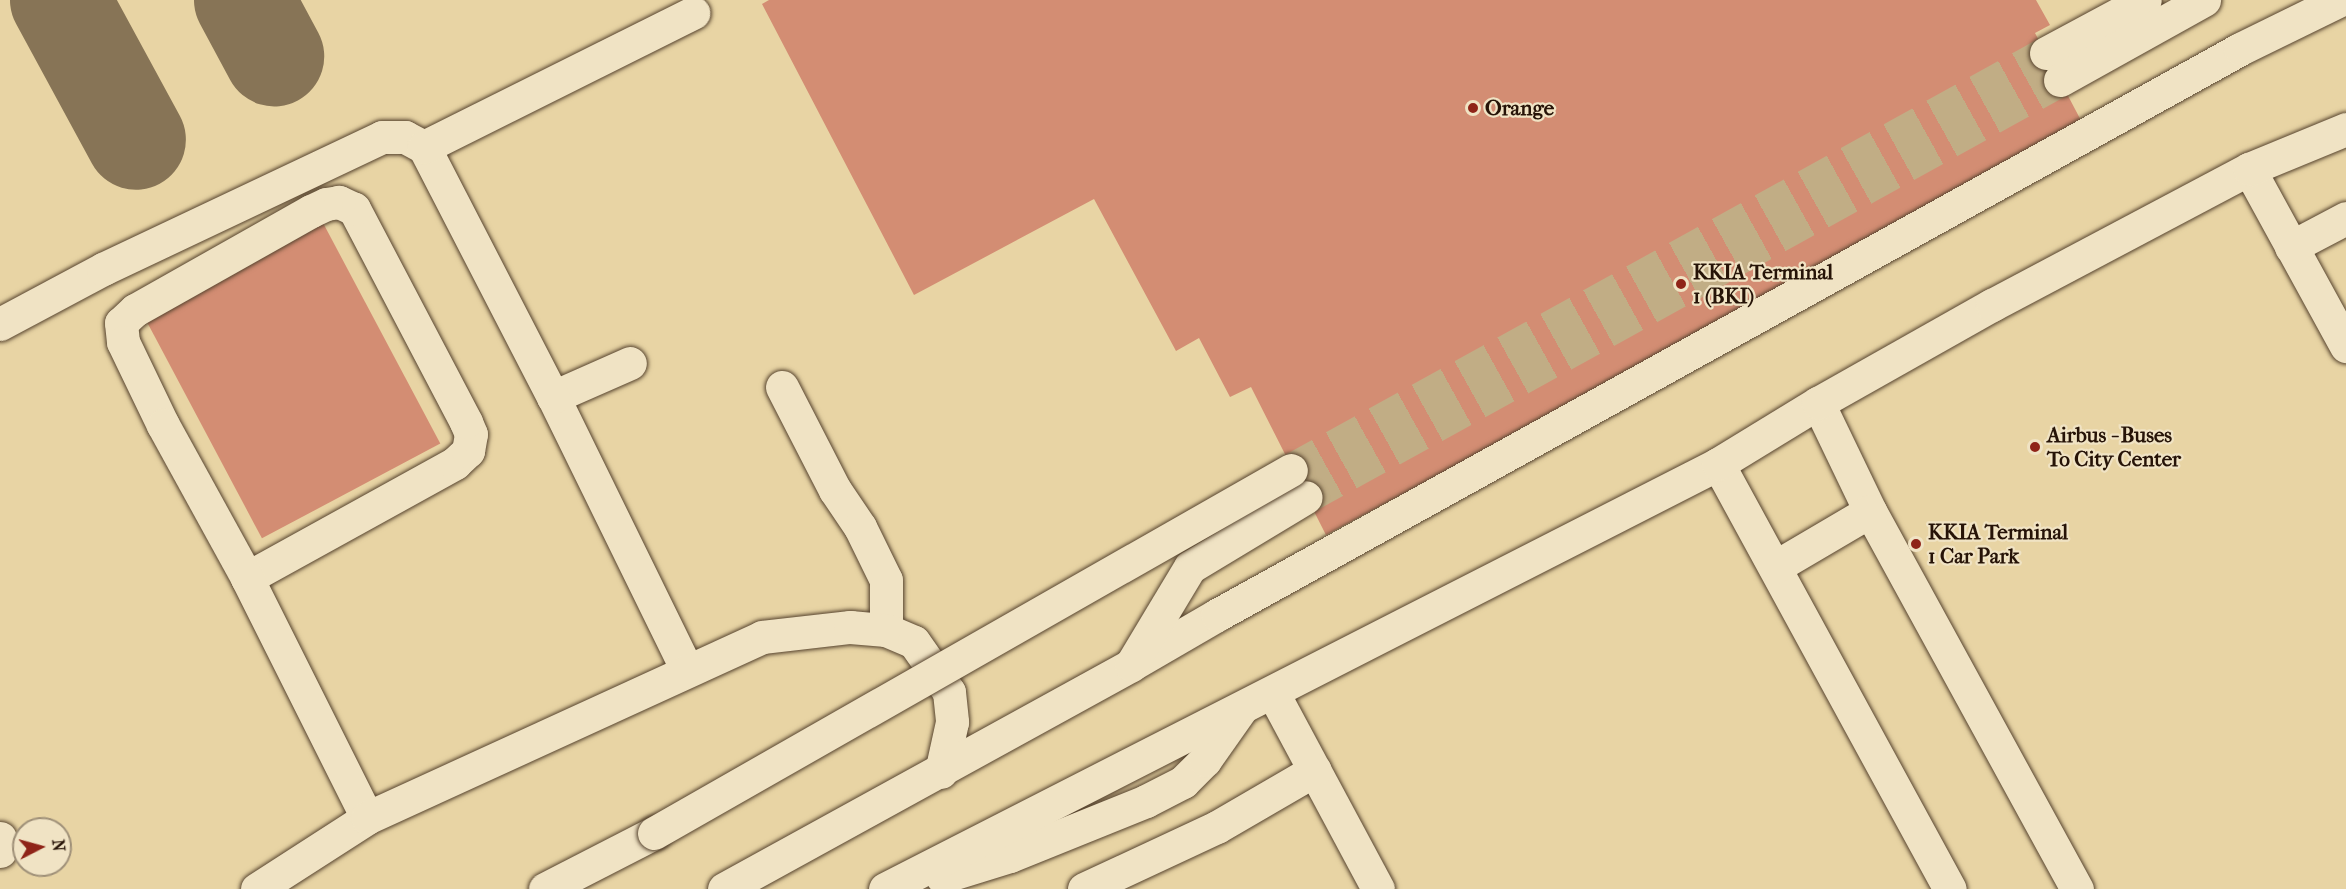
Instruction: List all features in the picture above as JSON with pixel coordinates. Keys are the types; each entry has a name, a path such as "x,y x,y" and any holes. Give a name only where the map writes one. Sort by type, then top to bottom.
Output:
{"street":[{"path":"2145,0 2053,66 2204,0"},
{"path":"724,889 941,772 1217,615 2112,122 2240,49 2340,0"},
{"path":"424,147 693,13"},
{"path":"885,889 1718,464 1818,403 1992,305 2248,169 2346,129"},
{"path":"0,324 103,269 382,137 405,137 424,147 553,397 687,670"},
{"path":"2248,169 2346,346"},
{"path":"247,578 455,463 468,451 471,434 466,422 354,209 339,202 326,204 311,211 135,310 121,323 123,342 143,384 247,578 367,818"},
{"path":"2291,247 2346,218"},
{"path":"553,397 630,363"},
{"path":"782,387 835,490 860,527 886,580 886,630"},
{"path":"1818,403 1870,511 2077,889"},
{"path":"1718,464 1950,889"},
{"path":"545,889 654,833 1298,483 1190,567 1131,665"},
{"path":"1775,567 1870,511"},
{"path":"257,889 367,818 762,637 850,627 886,630 914,642 949,692 952,722 941,772"},
{"path":"1273,693 1378,889"},
{"path":"894,889 1010,856 1146,801 1183,782 1205,760 1244,705"},
{"path":"1084,889 1217,827 1315,770"},
{"path":"0,838 0,851"}],"building":[{"path":"769,0 2036,0 2050,25 2035,33 2086,130 1326,535 1251,387 1230,397 1199,338 1176,351 1094,199 914,295 762,4"},
{"path":"322,221 440,444 262,538 144,316"}],"taxiway":[{"path":"60,0 136,140"},
{"path":"244,0 274,56"}],"tunnel":[{"path":"1291,470 2046,53"},
{"path":"1306,497 2060,80"}],"place":[{"name":"Orange","path":"1473,108"},
{"name":"KKIA Terminal 1 (BKI)","path":"1681,284"},
{"name":"Airbus - Buses To City Center","path":"2035,447"},
{"name":"KKIA Terminal 1 Car Park","path":"1916,544"}]}
